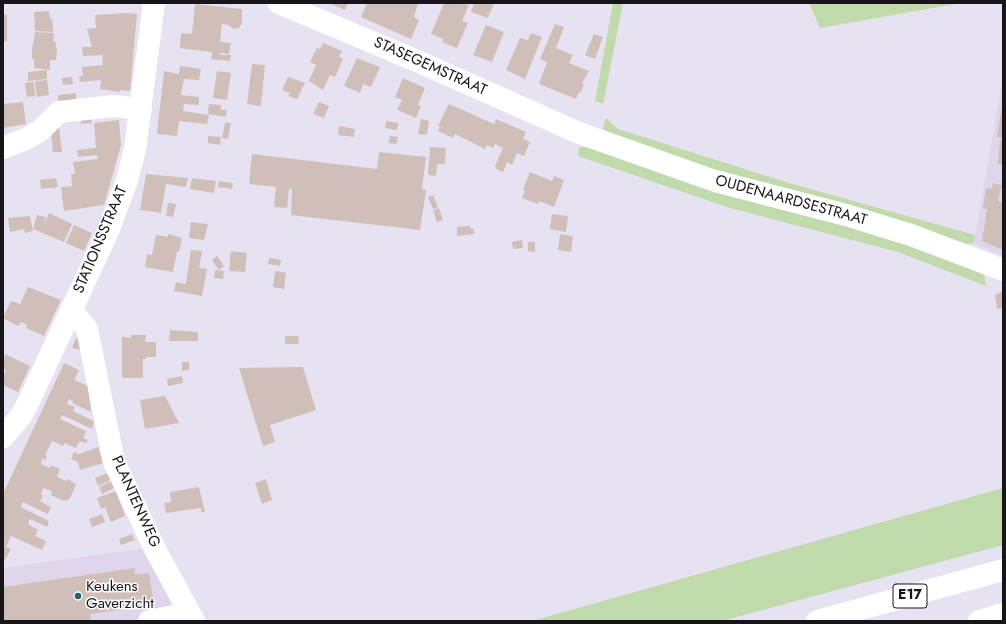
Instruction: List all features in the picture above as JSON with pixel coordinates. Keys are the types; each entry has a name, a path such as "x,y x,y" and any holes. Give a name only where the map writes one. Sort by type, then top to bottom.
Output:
{"main road":[{"name":"STATIONSSTRAAT","path":"3,436 21,416 28,403 118,206 135,149 154,3"},
{"name":"STASEGEMSTRAAT","path":"279,3 418,61 579,133"},
{"path":"3,148 31,136 40,130 59,112 114,106 141,109"},
{"name":"OUDENAARDSESTRAAT","path":"579,133 715,181 846,215 911,235 1003,270"},
{"name":"PLANTENWEG","path":"71,309 87,329 114,462 156,551 192,617"},
{"name":"E17","path":"817,621 1003,570"},
{"path":"979,621 1003,614"},
{"path":"149,621 192,617"}],"shaded area":[{"path":"1003,76 1003,256 974,243"},
{"path":"146,548 182,621 3,621 3,568"}],"green space":[{"path":"613,3 623,3 603,104 595,101"},
{"path":"809,3 961,3 820,28"},
{"path":"606,118 618,129 789,183 975,235 974,243 968,244 846,208 803,198 606,135 603,128"},
{"path":"579,147 596,147 966,264 984,275 986,286 898,252 730,208 578,156"},
{"path":"1003,488 1003,545 722,621 532,621"}],"building":[{"path":"329,3 348,3 345,10"},
{"path":"367,3 418,3 414,17 419,20 411,39 361,17"},
{"path":"444,3 469,5 462,21 468,23 457,48 442,42 443,39 431,34"},
{"path":"474,3 494,3 488,18 471,12"},
{"path":"195,4 242,9 242,23 239,28 233,29 229,25 222,24 220,42 231,43 229,54 220,53 220,55 231,55 230,61 211,59 212,52 180,48 181,33 192,34"},
{"path":"49,11 50,19 52,18 53,32 35,31 34,12"},
{"path":"126,13 137,14 130,91 120,90 120,92 100,89 101,80 80,82 79,76 83,76 82,67 103,65 102,55 83,56 82,47 92,47 87,29 96,28 95,15"},
{"path":"3,15 7,15 7,41 3,41"},
{"path":"555,24 564,27 556,48 573,55 569,63 589,71 582,83 584,84 581,93 579,92 576,99 539,84 547,62 540,59"},
{"path":"486,25 504,32 492,62 473,55"},
{"path":"35,32 54,33 53,41 55,41 57,50 56,60 50,60 50,70 34,68 32,49"},
{"path":"531,33 542,37 525,79 506,70 520,38 528,40"},
{"path":"594,34 603,37 595,59 585,55"},
{"path":"323,43 342,51 339,57 343,59 336,75 334,77 330,75 323,90 309,81 316,65 310,62 317,48 320,49"},
{"path":"357,58 380,67 371,87 363,84 360,93 344,86"},
{"path":"252,64 265,65 261,106 247,104"},
{"path":"180,66 201,69 199,80 184,79 181,95 199,97 199,105 184,104 183,111 209,115 207,124 179,121 177,136 157,134 164,71 179,74"},
{"path":"47,70 47,79 28,81 28,72"},
{"path":"217,71 231,73 227,100 213,98"},
{"path":"72,77 73,84 63,85 62,78"},
{"path":"288,77 305,83 297,99 288,96 290,93 282,90"},
{"path":"403,78 425,88 418,105 421,106 416,118 397,110 402,100 395,97"},
{"path":"47,80 49,95 37,97 35,81"},
{"path":"34,82 35,96 27,97 25,83"},
{"path":"76,93 76,99 58,102 58,95"},
{"path":"23,102 26,124 3,128 3,104"},
{"path":"319,102 329,106 324,118 313,114"},
{"path":"209,104 221,105 221,110 227,110 226,117 208,114"},
{"path":"449,104 494,124 496,119 526,132 523,139 530,142 524,156 517,153 512,165 507,162 503,172 496,169 495,166 503,148 495,144 493,148 487,145 485,149 455,134 453,138 438,131 440,127 438,126"},
{"path":"1003,106 1003,138 997,137"},
{"path":"91,116 92,123 81,124 80,117"},
{"path":"421,119 429,121 427,135 418,134"},
{"path":"119,120 121,145 104,205 64,211 61,187 72,186 71,174 75,174 73,162 98,159 97,155 78,157 77,150 96,148 94,123"},
{"path":"386,121 398,123 397,130 385,128"},
{"path":"225,123 231,123 228,139 222,138"},
{"path":"339,126 355,129 354,137 338,135"},
{"path":"59,127 62,152 53,152 51,133"},
{"path":"208,136 221,137 220,145 208,143"},
{"path":"390,136 398,137 396,144 388,143"},
{"path":"1000,140 1003,141 1003,165 998,164"},
{"path":"430,147 446,148 445,164 437,164 436,176 428,175"},
{"path":"379,152 426,157 422,189 426,190 420,230 291,215 292,189 289,189 287,208 274,207 276,187 249,184 252,154 377,169"},
{"path":"530,172 552,181 554,176 564,180 554,207 539,201 538,204 522,198 525,190 523,190"},
{"path":"146,174 188,178 186,187 166,184 161,213 140,210"},
{"path":"56,178 58,187 41,189 40,180"},
{"path":"192,178 216,181 214,193 190,189"},
{"path":"1002,180 1003,188 1001,188 998,201 1003,203 1003,250 982,241 987,209 983,208 986,188 992,189 993,183 1001,185"},
{"path":"219,181 233,183 232,189 218,187"},
{"path":"433,195 438,207 433,209 428,197"},
{"path":"168,203 176,204 173,217 166,216"},
{"path":"439,208 443,220 437,222 433,210"},
{"path":"49,213 72,224 64,242 33,229 37,215 46,217 43,227"},
{"path":"552,214 568,216 566,232 550,229"},
{"path":"30,216 33,231 25,233 24,229 10,232 8,218"},
{"path":"191,222 208,224 204,240 189,238"},
{"path":"74,225 92,233 84,251 66,243"},
{"path":"470,226 470,229 473,228 474,234 457,236 457,227"},
{"path":"168,234 182,238 179,252 177,251 173,272 145,267 147,254 152,255 156,235 168,237"},
{"path":"560,234 573,236 571,252 558,250"},
{"path":"522,240 523,248 513,249 512,242"},
{"path":"528,242 535,242 535,252 528,251"},
{"path":"191,250 202,251 199,268 207,269 202,296 174,291 176,282 186,284"},
{"path":"231,251 247,253 245,272 229,271"},
{"path":"217,256 224,266 219,270 212,260"},
{"path":"269,258 281,260 280,266 268,264"},
{"path":"215,270 224,271 223,279 214,278"},
{"path":"275,271 286,273 284,289 273,287"},
{"path":"28,287 61,300 44,336 26,328 27,325 21,322 18,326 3,318 11,301 20,304"},
{"path":"1001,292 1003,293 1003,308 997,309 995,295"},
{"path":"170,330 198,332 198,341 169,341"},
{"path":"131,335 146,335 145,342 156,342 156,357 146,357 146,359 143,359 143,378 122,378 122,337 131,338"},
{"path":"285,336 299,336 298,344 285,344"},
{"path":"76,338 82,338 82,350 72,348"},
{"path":"5,354 30,366 18,392 3,385 3,377 6,370 3,368"},
{"path":"182,362 189,362 189,370 182,371"},
{"path":"64,363 79,370 74,380 88,386 91,412 72,403 73,401 69,399 67,404 75,407 73,411 94,421 92,429 62,415 60,419 86,431 83,438 88,440 86,444 80,441 76,448 64,443 63,446 52,441 45,455 47,456 45,460 42,459 41,464 50,468 51,465 60,469 57,477 66,481 67,479 76,484 70,499 64,501 51,495 52,491 43,488 41,494 43,496 40,501 51,507 48,514 23,502 21,507 49,521 47,527 30,519 28,524 38,530 35,536 46,541 42,550 11,536 6,547 11,549 5,560 3,559 3,494"},
{"path":"303,367 316,410 270,425 275,442 263,446 239,368"},
{"path":"182,376 183,383 168,386 167,379"},
{"path":"165,396 179,423 145,429 140,400"},
{"path":"98,447 103,463 80,470 78,462 71,459 74,452 79,454"},
{"path":"108,473 111,480 98,486 95,478"},
{"path":"266,479 272,500 262,504 255,483"},
{"path":"112,481 114,488 102,494 99,487"},
{"path":"199,487 205,512 201,512 201,508 166,513 164,503 171,502 170,492"},
{"path":"116,491 125,516 111,522 105,507 101,509 97,498"},
{"path":"102,514 105,522 92,527 89,519"},
{"path":"132,534 135,540 121,545 119,539"},
{"name":"Keukens Gaverzicht","path":"135,568 135,575 149,573 154,605 90,614 91,621 3,621 3,587"}],"place":[{"name":"Keukens Gaverzicht","path":"78,596"}]}
